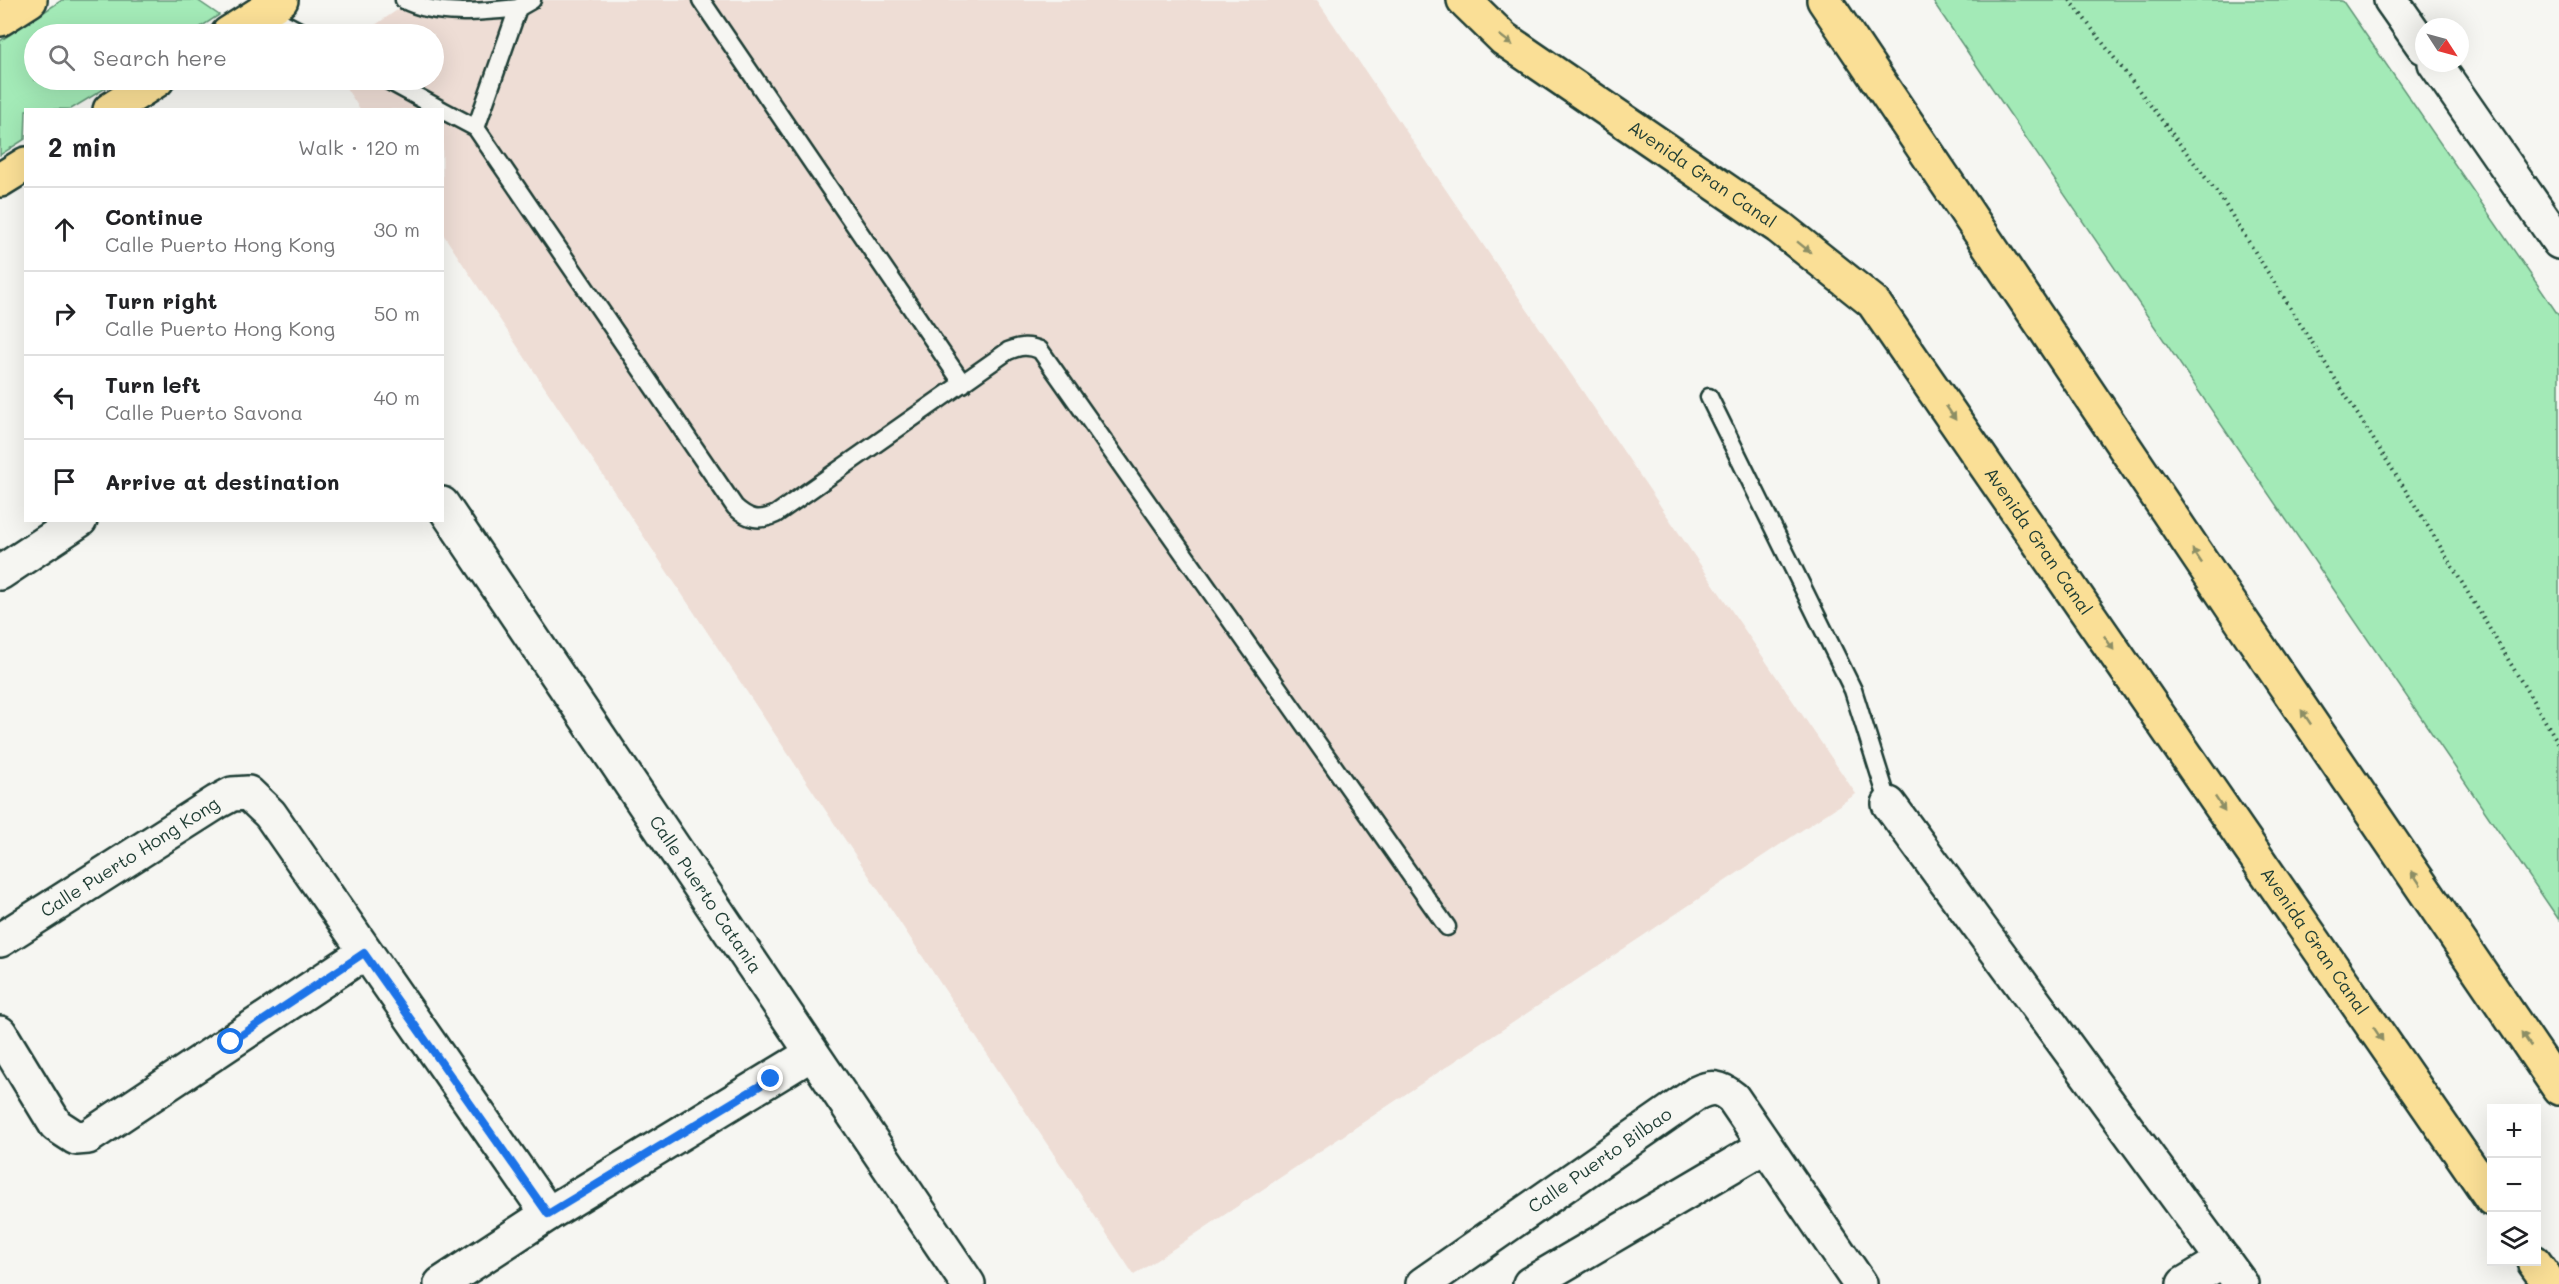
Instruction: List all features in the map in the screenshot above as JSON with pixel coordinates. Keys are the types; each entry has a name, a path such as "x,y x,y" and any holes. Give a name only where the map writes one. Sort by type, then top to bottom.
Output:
{"main road":[{"path":"0,19 30,0"},
{"name":"Avenida Gran Canal","path":"1464,0 1504,39 1779,227 1873,302 2487,1192"},
{"path":"1824,0 2250,634 2559,1088"},
{"path":"244,24 272,6"},
{"path":"113,108 141,90"},
{"path":"0,180 24,165"},
{"path":"2537,1266 2550,1284"}],"street":[{"path":"2391,0 2415,34"},
{"path":"2441,72 2559,242"},
{"name":"Calle Puerto Catania","path":"444,507 968,1284"},
{"path":"0,573 77,522"},
{"name":"Calle Puerto Hong Kong","path":"0,940 217,802 232,794 248,793 270,814 364,953 548,1214"},
{"path":"1889,804 2232,1272 2184,1284"},
{"path":"0,1033 56,1125 76,1138 88,1137 364,953"},
{"path":"441,1284 548,1214 812,1054"},
{"name":"Calle Puerto Bilbao","path":"1423,1284 1707,1088 1718,1088 1733,1098 1860,1284"},
{"path":"1530,1284 1765,1146"}],"lane":[{"path":"404,0 445,10 481,12 525,4"},
{"path":"701,0 963,384"},
{"path":"476,128 525,4"},
{"path":"272,6 293,24"},
{"path":"405,90 438,108"},
{"path":"444,111 476,128 735,507 744,515 754,519 765,519 776,514 1019,346 1029,346 1040,350 1048,358 1447,927"},
{"path":"1709,397 1853,690 1889,804"}],"path":[{"path":"2070,0 2221,198 2423,518 2559,744"}],"shaded area":[{"path":"412,0 1317,0 1856,794 1134,1275 444,236 444,108 359,108 347,90 444,90 444,24 377,24"}],"green space":[{"path":"62,0 197,0 219,15 205,24 26,24"},
{"path":"1932,0 2342,0 2559,316 2559,920"},
{"path":"24,25 24,90 102,90 73,108 24,108 24,140 0,155 0,41"}],"route":[{"path":"231,1042 364,953 548,1214 771,1079"}]}
